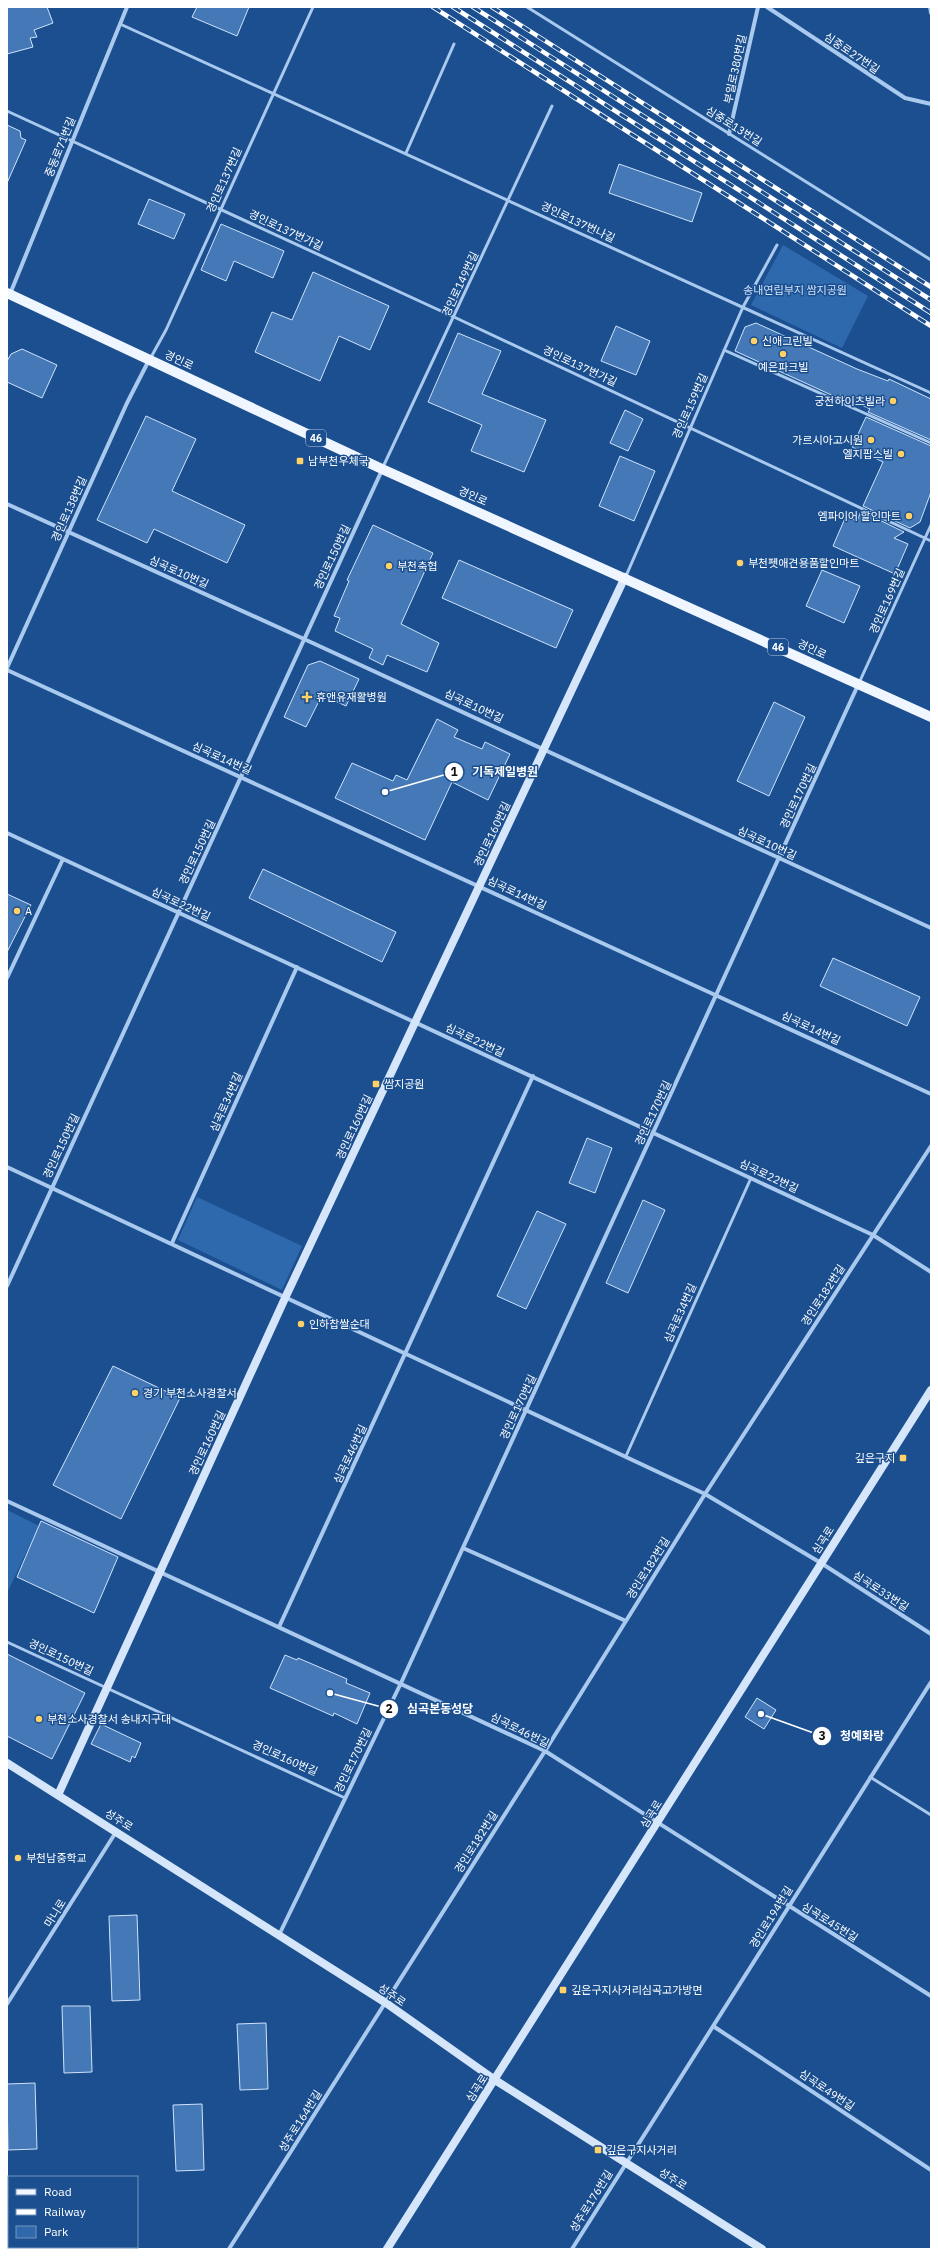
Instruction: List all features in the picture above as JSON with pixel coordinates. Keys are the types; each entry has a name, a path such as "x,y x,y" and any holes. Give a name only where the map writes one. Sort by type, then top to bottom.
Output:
{"main road":[{"name":"경인로","path":"8,296 150,360 382,469 625,577 931,717"}],"street":[{"name":"중동로71번길","path":"8,296 127,7"},
{"name":"부일로380번길","path":"730,134 758,7"},
{"name":"심중로27번길","path":"767,7 905,98 931,104"},
{"path":"930,7 931,13"},
{"name":"경인로138번길","path":"7,669 127,403 150,360"},
{"name":"경인로150번길","path":"7,1286 382,469"},
{"name":"심곡로10번길","path":"7,504 545,749 779,859 931,928"},
{"name":"경인로160번길","path":"58,1795 286,1296 625,577"},
{"name":"심곡로14번길","path":"7,669 717,994 931,1094"},
{"name":"경인로170번길","path":"279,1935 401,1683 859,684"},
{"name":"심곡로22번길","path":"7,833 415,1023 654,1132 873,1235 931,1272"},
{"path":"7,978 62,859"},
{"name":"심곡로34번길","path":"172,1243 297,967"},
{"path":"406,1353 532,1076"},
{"name":"경인로182번길","path":"386,2002 705,1494 931,1146"},
{"path":"7,1167 286,1296 705,1494 821,1563"},
{"name":"심곡로46번길","path":"279,1627 406,1353"},
{"name":"심곡로","path":"387,2249 931,1390"},
{"name":"심곡로46번길","path":"7,1501 545,1751 658,1823"},
{"path":"463,1548 626,1621"},
{"name":"심곡로33번길","path":"821,1563 931,1634"},
{"name":"경인로194번길","path":"625,2162 931,1682"},
{"name":"성주로","path":"7,1763 386,2002 495,2080 762,2249"},
{"name":"심곡로45번길","path":"658,1823 931,1996"},
{"name":"마니로","path":"7,2004 116,1832"},
{"name":"성주로164번길","path":"229,2249 386,2002"},
{"name":"심곡로49번길","path":"713,2026 931,2170"},
{"name":"성주로176번길","path":"572,2249 625,2162"}],"lane":[{"name":"경인로137번길","path":"150,360 166,330 313,7"},
{"name":"심중로13번길","path":"527,7 931,260"},
{"name":"경인로137번나길","path":"120,24 274,92 931,393"},
{"path":"406,153 454,44"},
{"name":"경인로149번길","path":"382,469 552,106"},
{"name":"경인로137번가길","path":"7,111 454,317 931,541"},
{"name":"경인로159번길","path":"625,577 743,307 777,245"},
{"path":"724,350 931,443"},
{"name":"경인로169번길","path":"859,684 931,525"},
{"name":"심곡로34번길","path":"626,1456 751,1178"},
{"name":"경인로150번길","path":"7,1642 107,1689"},
{"name":"경인로160번길","path":"107,1689 345,1798"},
{"path":"870,1777 931,1815"}],"green space":[{"name":"송내연립부지 쌈지공원","path":"783,245 868,296 842,348 751,305"},
{"path":"197,1197 302,1246 282,1290 178,1240"},
{"path":"7,1510 39,1526 7,1593"}],"building":[{"path":"7,7 47,7 53,23 34,30 37,37 30,38 33,47 7,54"},
{"path":"197,7 249,7 237,36 192,17"},
{"path":"7,125 20,131 21,138 26,140 7,183"},
{"path":"619,164 702,193 692,222 609,193"},
{"path":"149,199 185,214 174,239 138,224"},
{"path":"221,224 284,251 273,278 234,261 226,281 201,270"},
{"path":"313,272 389,306 370,350 339,336 320,381 255,352 272,312 292,320"},
{"path":"756,323 857,369 888,381 889,379 931,399 931,440 868,412 870,409 840,395 838,398 735,351 745,327"},
{"path":"616,326 650,341 636,375 601,361"},
{"path":"458,333 501,351 482,394 546,420 524,472 471,451 482,425 428,402"},
{"path":"22,349 57,365 42,398 7,382 7,361 11,354"},
{"path":"625,410 643,419 628,451 610,443"},
{"path":"146,416 196,439 172,491 245,525 227,563 154,529 147,543 97,520"},
{"path":"866,417 931,446 931,492 920,522 910,528 863,506 883,462 852,447"},
{"path":"620,456 655,471 634,521 599,506"},
{"path":"861,511 904,532 894,538 908,544 895,574 833,546 846,516 857,521"},
{"path":"373,525 433,553 401,624 439,643 427,672 387,655 383,665 369,658 373,649 335,631 340,618 334,616 349,581 347,580"},
{"path":"459,560 573,610 556,648 442,598"},
{"path":"822,570 860,586 844,623 806,606"},
{"path":"320,661 359,679 346,706 322,695 306,727 284,717 308,665"},
{"path":"774,702 805,717 769,796 737,781"},
{"path":"437,719 458,730 454,737 482,749 485,742 510,754 488,800 452,782 425,840 335,798 352,763 393,781 396,775 407,780"},
{"path":"263,869 396,932 382,962 249,898"},
{"name":"A","path":"7,894 31,905 7,952"},
{"path":"833,958 920,997 907,1026 820,986"},
{"path":"587,1138 612,1148 595,1193 569,1183"},
{"path":"643,1200 665,1210 628,1293 606,1283"},
{"path":"537,1211 566,1224 526,1309 497,1296"},
{"path":"113,1366 180,1398 121,1519 53,1485"},
{"path":"41,1521 118,1557 94,1613 17,1577"},
{"name":"부천소사경찰서 송내지구대","path":"7,1654 85,1693 52,1759 7,1736"},
{"path":"285,1655 297,1660 298,1658 347,1679 346,1683 370,1693 357,1724 334,1713 333,1716 270,1688"},
{"path":"757,1698 776,1710 764,1729 745,1717"},
{"path":"101,1724 141,1743 135,1758 132,1756 130,1762 91,1744"},
{"path":"137,1915 140,2000 112,2001 109,1916"},
{"path":"62,2006 90,2006 92,2072 64,2073"},
{"path":"266,2023 268,2089 240,2090 237,2024"},
{"path":"35,2083 37,2149 8,2150 7,2084"},
{"path":"202,2104 204,2170 176,2171 173,2105"}],"railway":[{"path":"433,7 931,326"},
{"path":"453,7 931,313"},
{"path":"473,7 931,300"},
{"path":"492,7 931,287"}],"place":[{"name":"신애그린빌","path":"754,341"},
{"name":"예은파크빌","path":"783,354"},
{"name":"궁전하이츠빌라","path":"893,401"},
{"name":"가르시아고시원","path":"871,440"},
{"name":"엘지팝스빌","path":"901,454"},
{"name":"남부천우체국","path":"300,461"},
{"name":"엠파이어 할인마트","path":"909,516"},
{"name":"부천펫애견용품할인마트","path":"740,563"},
{"name":"부천축협","path":"389,566"},
{"name":"휴앤유재활병원","path":"307,697"},
{"name":"기독제일병원","path":"385,792"},
{"name":"A","path":"17,911"},
{"name":"쌈지공원","path":"376,1084"},
{"name":"인하찹쌀순대","path":"301,1324"},
{"name":"경기 부천소사경찰서","path":"135,1393"},
{"name":"깊은구지","path":"903,1458"},
{"name":"심곡본동성당","path":"330,1693"},
{"name":"청예화랑","path":"761,1714"},
{"name":"부천소사경찰서 송내지구대","path":"39,1719"},
{"name":"부천남중학교","path":"18,1858"},
{"name":"깊은구지사거리심곡고가방면","path":"563,1990"},
{"name":"깊은구지사거리","path":"598,2150"}]}
